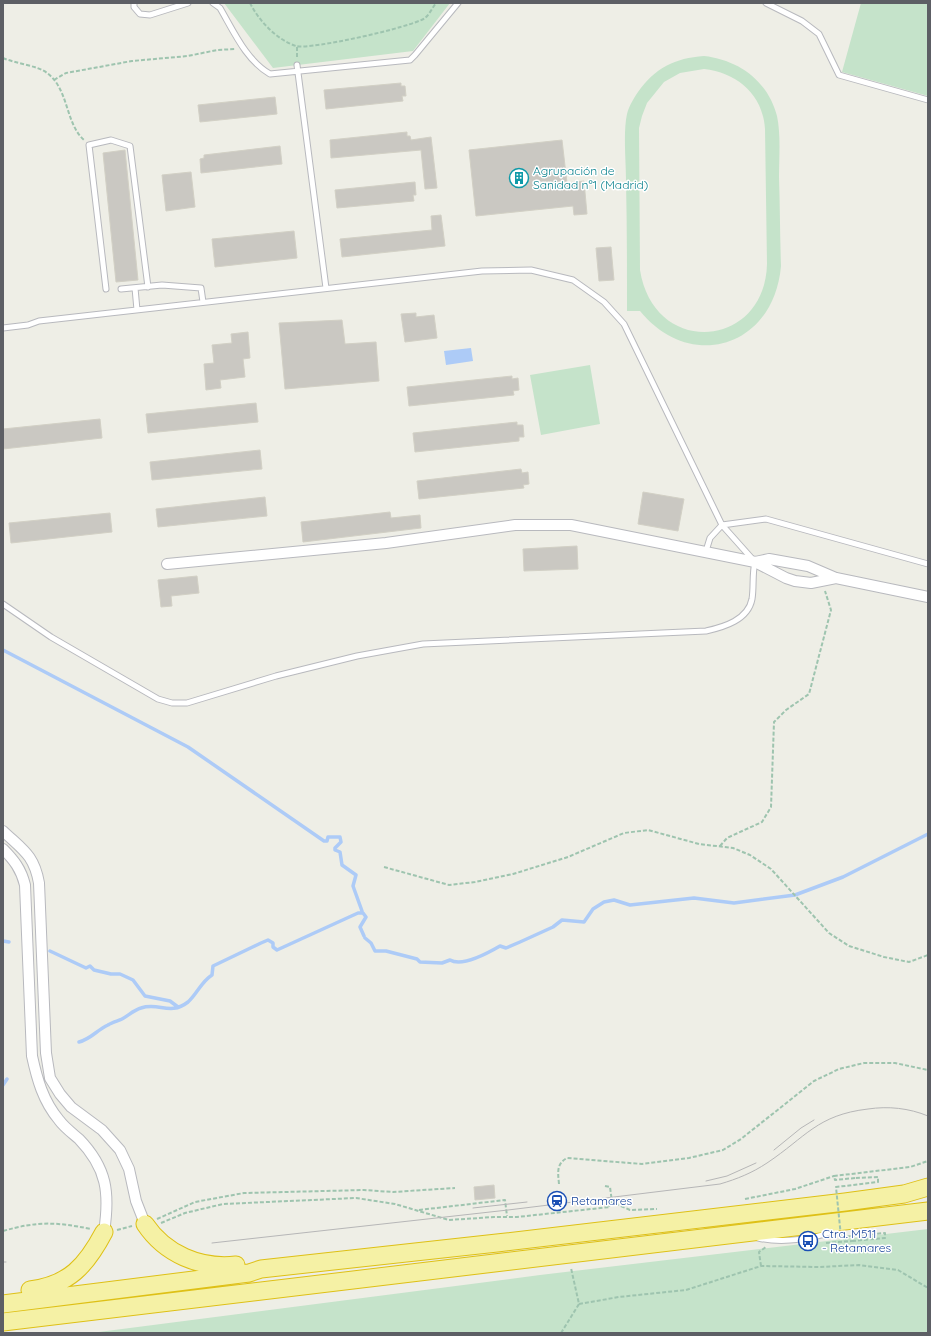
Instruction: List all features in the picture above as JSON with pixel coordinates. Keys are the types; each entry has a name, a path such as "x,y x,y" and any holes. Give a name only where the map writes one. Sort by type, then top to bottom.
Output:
{"highway":[{"path":"3,1304 249,1273 261,1268 747,1206 845,1202 904,1194 928,1187"},
{"path":"3,1322 928,1211"},
{"path":"147,1226 153,1236 179,1256 202,1264 224,1266 248,1264 261,1268"},
{"path":"3,1294 47,1288 67,1279 84,1264 104,1232"}],"street":[{"path":"167,564 386,543 515,525 571,525 755,562 795,581 811,583 836,578"},
{"path":"755,562 769,559 804,565 836,578 928,597"},
{"path":"3,831 28,854 36,866 39,883 46,1053 50,1078 71,1108 102,1130 120,1150 129,1169 136,1201 147,1226"},
{"path":"3,849 22,872 24,885 32,1056 38,1082 46,1102 59,1120 80,1140 99,1164 106,1188 108,1208 104,1232"},
{"path":"22,872 36,866"}],"lane":[{"path":"134,3 134,8 140,14 150,15 188,3"},
{"path":"213,3 220,8 247,53 259,68 270,74 410,60 458,3"},
{"path":"766,3 802,21 819,34 839,75 928,100"},
{"path":"296,65 326,288"},
{"path":"106,289 89,145 111,140 130,146 148,286"},
{"path":"3,328 28,325 39,321 482,271 531,270 573,280 604,302 624,324 722,524 755,562 752,574 752,598 749,610 736,620 722,627 706,630 423,644 357,656 276,676 187,703 172,703 158,699 51,637 3,604"},
{"path":"121,289 162,285 201,288 204,302"},
{"path":"135,288 137,310"},
{"path":"706,551 710,538 722,524 766,519 928,564"},
{"path":"821,1198 845,1202"}],"path":[{"path":"250,3 272,32 297,46 316,46 395,29 426,18 436,3"},
{"path":"296,65 297,46"},
{"path":"54,80 66,73 132,61 188,56 217,50 237,49 247,53"},
{"path":"3,58 47,72 54,80 66,101 76,133 89,145"},
{"path":"720,846 727,838 762,822 771,808 774,722 786,710 809,694 830,610 825,589 836,578"},
{"path":"384,867 449,885 482,881 548,864 624,833 648,830 698,844 720,846 739,850 771,870 829,933 849,946 884,957 909,962 928,955"},
{"path":"559,1184 559,1165 567,1158 642,1164 689,1158 723,1150 741,1139 814,1081 839,1069 864,1063 894,1063 928,1070"},
{"path":"747,1206 834,1176 910,1167 928,1161"},
{"path":"834,1176 835,1180 878,1177 878,1182 836,1187 841,1237 885,1233 885,1238 852,1241"},
{"path":"605,1186 610,1187 612,1202"},
{"path":"147,1226 195,1202 244,1192 364,1190 393,1192 455,1188"},
{"path":"3,1231 29,1223 64,1223 104,1232 147,1226 185,1213 217,1205 240,1202 356,1198 395,1204 449,1220 507,1217 610,1207 608,1203 612,1202"},
{"path":"418,1210 505,1200 507,1217"},
{"path":"612,1202 635,1210 664,1208"},
{"path":"579,1304 619,1297 686,1290 760,1266 818,1267 859,1265 898,1270 928,1288"},
{"path":"561,1333 579,1304 571,1268"}],"green space":[{"path":"224,3 450,3 413,51 273,68"},
{"path":"861,3 928,3 928,96 842,72"},
{"path":"704,56 717,58 729,62 750,74 767,92 773,104 777,116 779,139 781,266 775,294 763,316 747,332 727,342 705,345 683,342 660,330 640,311 627,311 625,138 627,114 636,94 651,77 666,66 694,57","holes":["704,69 728,75 746,88 754,96 763,117 765,129 767,264 762,292 748,313 730,326 708,332 686,329 665,318 649,298 640,270 639,128 647,103 664,82 680,73"]},
{"path":"590,365 600,424 541,435 530,375"},
{"path":"928,1229 928,1333 91,1333 540,1275"}],"water":[{"path":"471,348 473,361 446,365 444,351"}],"building":[{"path":"401,83 401,86 405,86 406,96 402,96 403,101 326,109 324,90"},
{"path":"275,97 277,114 200,122 198,105"},
{"path":"407,132 407,136 410,136 411,140 431,137 437,188 425,189 421,150 331,158 330,140"},
{"name":"Agrupación de Sanidad nº1 (Madrid)","path":"562,140 567,183 584,181 587,214 574,215 573,206 476,216 469,150"},
{"path":"280,146 282,164 201,173 200,159 204,158 204,155"},
{"path":"125,150 138,280 116,282 103,153"},
{"path":"191,172 195,207 166,211 162,175"},
{"path":"415,182 416,195 413,195 414,201 337,208 335,190"},
{"path":"441,215 445,246 342,257 340,239 432,230 431,216"},
{"path":"294,231 297,258 215,267 212,239"},
{"path":"611,247 614,280 599,281 596,248"},
{"path":"416,313 416,317 434,315 437,338 405,342 401,314"},
{"path":"342,320 345,344 376,342 379,381 285,389 279,323"},
{"path":"248,332 250,358 243,359 245,377 220,380 221,388 206,390 204,364 214,363 212,345 232,343 231,334"},
{"path":"512,376 512,379 518,378 519,390 513,391 514,395 409,406 407,387"},
{"path":"256,403 258,422 148,433 146,414"},
{"path":"100,419 102,438 3,449 3,429"},
{"path":"517,422 517,425 523,425 524,437 519,437 519,441 415,452 413,433"},
{"path":"260,450 262,469 152,480 150,462"},
{"path":"521,469 522,473 528,472 529,484 523,485 524,488 419,499 417,481"},
{"path":"643,492 684,499 678,531 638,524"},
{"path":"265,497 267,516 158,527 156,509"},
{"path":"390,512 391,518 420,515 421,528 303,542 301,522"},
{"path":"110,513 112,532 11,543 9,523"},
{"path":"577,546 578,569 524,571 523,549"},
{"path":"197,576 199,593 171,596 172,606 161,607 158,580"},
{"path":"494,1185 495,1198 475,1200 474,1187"}],"waterway":[{"path":"3,650 188,747 324,841 327,841 328,837 340,837 341,842 335,850 340,852 342,865 356,875 353,886 362,911"},
{"path":"365,938 371,943 375,951 386,951 417,959 420,962 442,963 450,960 461,962 475,958 500,946 506,948 553,927 562,920 584,922 593,909 604,902 614,900 630,905 694,898 734,903 795,895 843,877 928,834"},
{"path":"79,1042 87,1039 104,1027 122,1019 138,1009 153,1006 170,1008 182,1006 191,999 205,981 212,975 213,966 268,940 273,943 273,947 277,950 358,913 363,913 366,917 360,927 364,936"},
{"path":"3,941 9,942"},
{"path":"50,951 86,968 90,966 94,970 111,974 120,974 133,980 145,996 170,1001 178,1007"},
{"path":"3,1085 7,1079"}],"tram line":[{"path":"212,1243 508,1210 720,1184 761,1167 813,1128 836,1116 868,1109 883,1108 906,1109 928,1116"},
{"path":"774,1150 801,1128 814,1120"},
{"path":"706,1181 727,1176 756,1163"},
{"path":"473,1208 527,1202"}],"place":[{"name":"Agrupación de Sanidad nº1 (Madrid)","path":"519,178"},
{"name":"Retamares","path":"557,1201"},
{"name":"Ctra. M511 - Retamares","path":"808,1241"}]}
